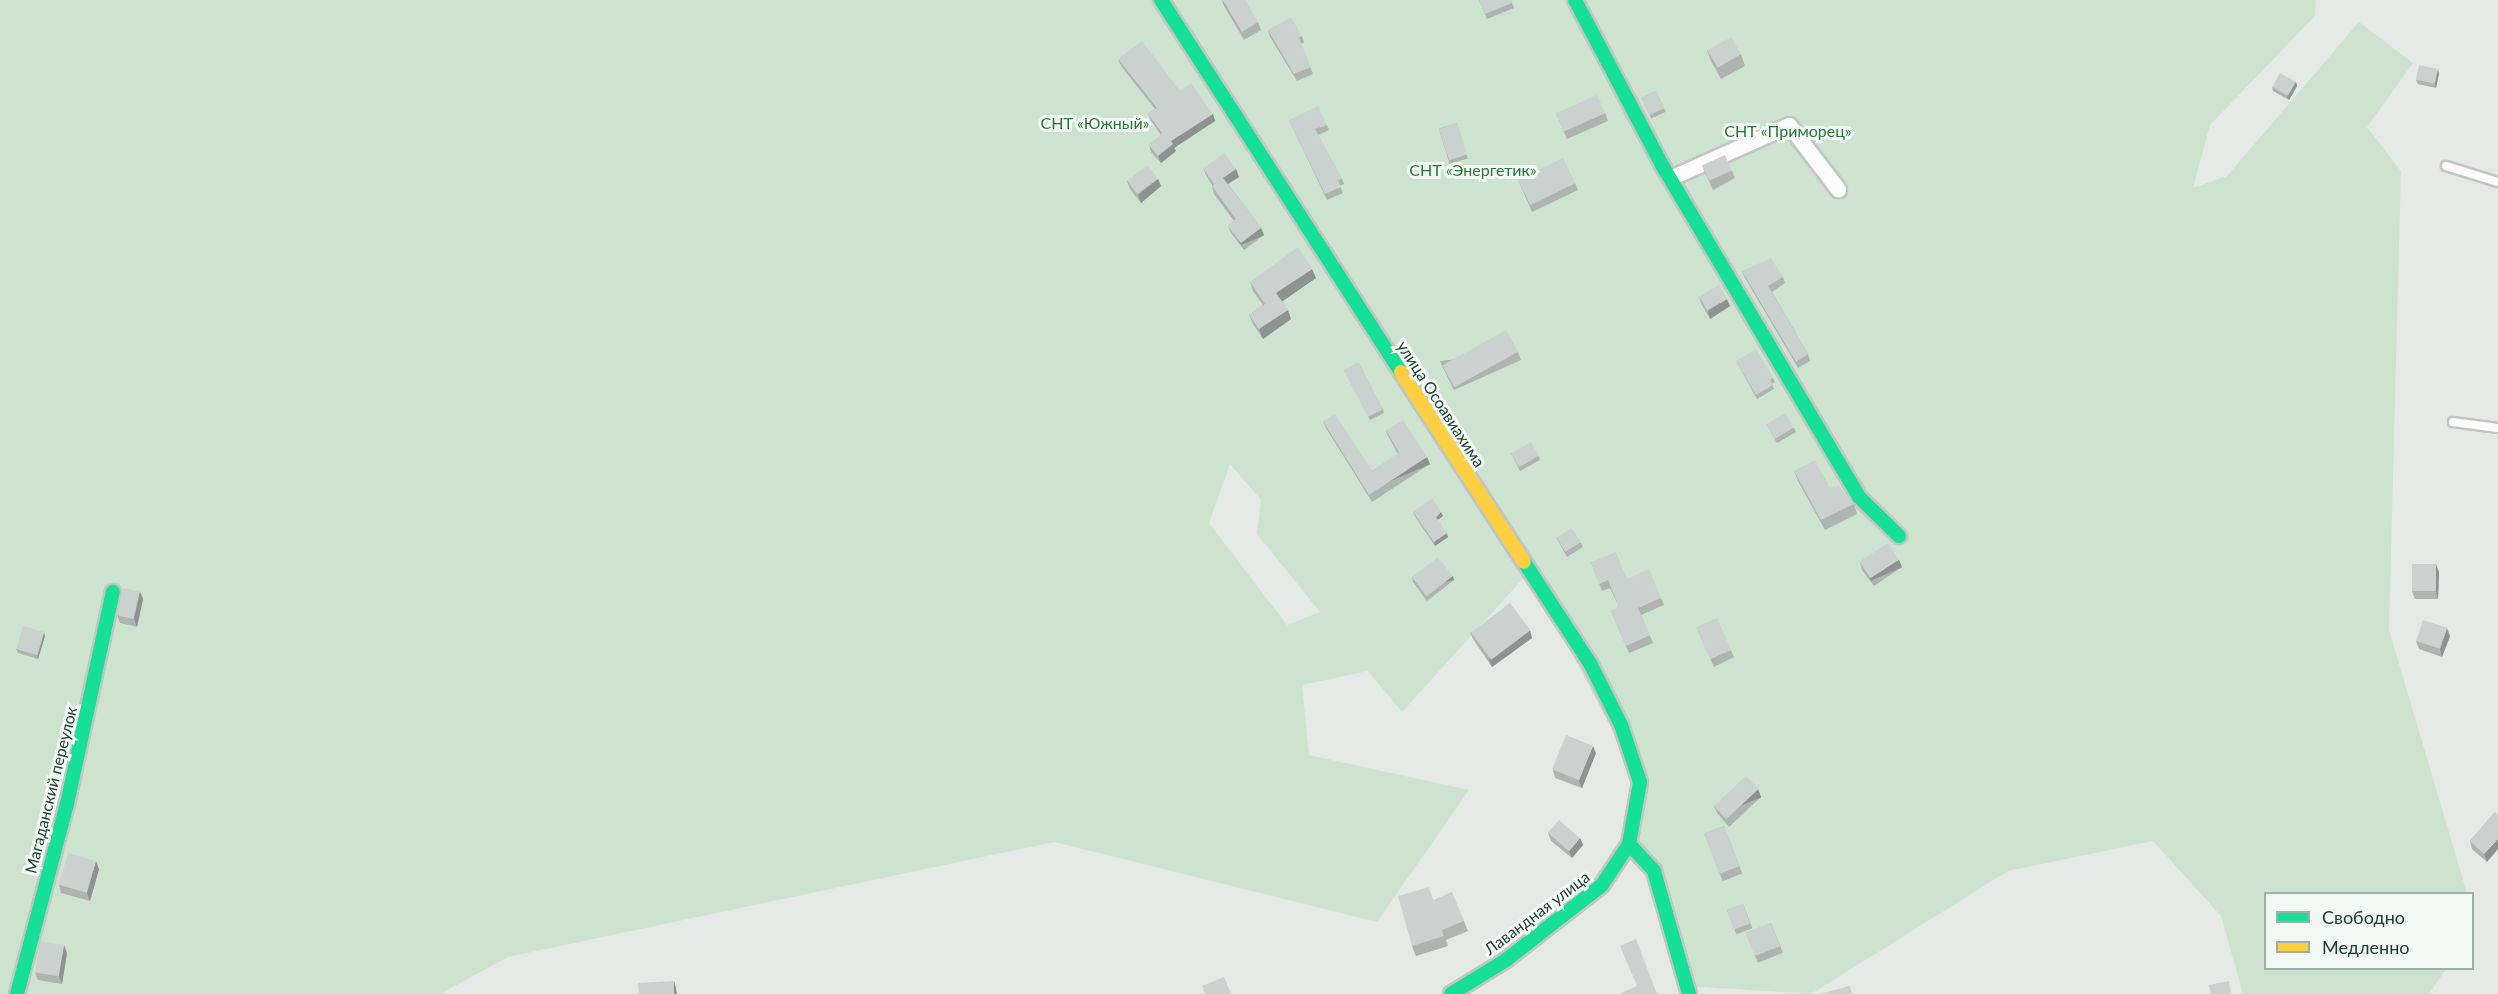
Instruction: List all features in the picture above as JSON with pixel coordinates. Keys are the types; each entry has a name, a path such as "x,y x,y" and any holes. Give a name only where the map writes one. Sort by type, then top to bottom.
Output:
{"street":[{"name":"улица Осоавиахима","path":"1161,0 1591,665 1621,725 1640,783 1629,844"},
{"path":"1575,0 1670,178 1859,497 1899,536"},
{"path":"1670,178 1789,125 1838,189"},
{"name":"Магаданский переулок","path":"17,994 67,804 113,592"},
{"path":"1629,844 1654,871 1688,990"},
{"name":"Лавандная улица","path":"1451,994 1506,960 1573,910 1602,885 1629,844"}],"lane":[{"path":"2446,166 2498,182"},
{"path":"2453,422 2498,428"}],"green space":[{"path":"0,0 2316,0 2315,16 2210,125 2193,188 2227,176 2359,22 2413,63 2367,127 2401,171 2389,630 2467,892 2264,892 2264,970 2445,970 2429,994 2243,994 2221,916 2153,841 2008,871 1811,994 1687,986 1654,871 1629,844 1640,783 1529,572 1402,712 1368,671 1302,685 1309,755 1469,790 1377,922 1054,842 508,957 440,994 0,994","holes":["1230,464 1261,500 1257,534 1320,612 1287,625 1209,523"]}],"building":[{"path":"1223,0 1245,0 1258,22 1242,32"},
{"path":"1479,0 1511,0 1512,3 1485,14"},
{"path":"1291,17 1302,36 1299,38 1311,67 1294,74 1268,30"},
{"path":"1731,37 1741,54 1718,68 1708,50"},
{"path":"1142,41 1180,91 1191,83 1213,114 1171,141 1173,144 1158,156 1149,145 1162,133 1148,114 1157,108 1118,59"},
{"path":"2419,65 2438,69 2434,84 2416,80"},
{"path":"2280,73 2296,82 2288,96 2272,87"},
{"path":"1656,91 1664,108 1650,115 1641,98"},
{"path":"1597,95 1605,113 1564,132 1556,113"},
{"path":"1318,106 1327,125 1315,129 1342,179 1338,180 1341,187 1325,194 1289,120"},
{"path":"1457,123 1467,154 1449,160 1439,129"},
{"path":"1225,153 1236,169 1223,178 1261,228 1241,243 1228,226 1236,219 1212,186 1219,180 1214,184 1203,168"},
{"path":"1725,155 1732,171 1709,181 1702,165"},
{"path":"1563,158 1575,183 1530,205 1518,180"},
{"path":"1148,165 1158,179 1137,194 1127,180"},
{"path":"1298,247 1312,269 1276,293 1288,310 1259,329 1249,315 1265,304 1250,282"},
{"path":"1771,258 1783,277 1768,286 1808,354 1796,362 1742,271"},
{"path":"1719,285 1727,299 1707,310 1699,296"},
{"path":"1506,330 1518,352 1454,387 1442,365"},
{"path":"1756,349 1773,378 1770,380 1773,385 1756,395 1736,361"},
{"path":"1359,362 1383,409 1368,417 1344,370"},
{"path":"1785,413 1794,428 1775,439 1766,424"},
{"path":"1335,414 1372,471 1399,453 1386,430 1403,420 1427,457 1369,495 1323,421"},
{"path":"1531,442 1539,456 1519,467 1511,454"},
{"path":"1815,460 1830,488 1838,485 1854,504 1821,520 1794,471"},
{"path":"1432,498 1441,512 1436,517 1447,533 1434,542 1413,512"},
{"path":"1572,528 1581,543 1565,552 1557,537"},
{"path":"1888,543 1899,560 1870,578 1859,562"},
{"path":"1616,552 1627,579 1649,569 1661,598 1638,608 1650,635 1626,646 1611,611 1619,607 1608,580 1599,584 1591,562"},
{"path":"1438,557 1453,576 1427,596 1412,577"},
{"path":"2412,564 2436,564 2436,591 2412,591"},
{"path":"123,588 140,592 133,619 117,615"},
{"path":"1510,603 1530,630 1491,660 1471,632"},
{"path":"1717,618 1731,650 1710,659 1696,627"},
{"path":"2423,620 2447,628 2440,649 2416,641"},
{"path":"23,626 44,632 38,655 16,649"},
{"path":"1566,735 1593,746 1579,780 1552,769"},
{"path":"1746,776 1758,789 1726,819 1714,806"},
{"path":"2495,812 2498,815 2498,839 2484,854 2470,841"},
{"path":"1559,820 1580,838 1569,851 1548,833"},
{"path":"1724,826 1739,866 1720,874 1704,834"},
{"path":"68,853 96,861 87,893 59,885"},
{"path":"1429,887 1433,900 1452,892 1464,921 1442,930 1444,936 1412,946 1398,896"},
{"path":"1743,904 1750,924 1734,929 1727,910"},
{"path":"1771,923 1780,946 1755,956 1746,933"},
{"path":"1636,939 1657,994 1621,994 1637,986 1620,946"},
{"path":"40,941 64,945 59,976 35,973"},
{"path":"1224,977 1231,994 1205,994 1202,986"},
{"path":"674,981 674,994 639,994 638,983"},
{"path":"2229,981 2231,994 2211,994 2209,985"},
{"path":"1850,986 1852,994 1820,994"}],"traffic: fast":[{"path":"1161,0 1401,372"},
{"path":"1575,0 1662,165 1859,497 1899,536"},
{"path":"1451,994 1506,960 1602,885 1629,844 1640,782 1621,725 1591,665 1524,562"},
{"path":"17,994 67,804 113,592"},
{"path":"1629,844 1654,871 1689,994"}],"traffic: slow":[{"path":"1401,372 1524,562"}],"park label":[{"name":"СНТ «Южный»","path":"1095,123"},
{"name":"СНТ «Приморец»","path":"1788,131"},
{"name":"СНТ «Энергетик»","path":"1473,170"}]}
